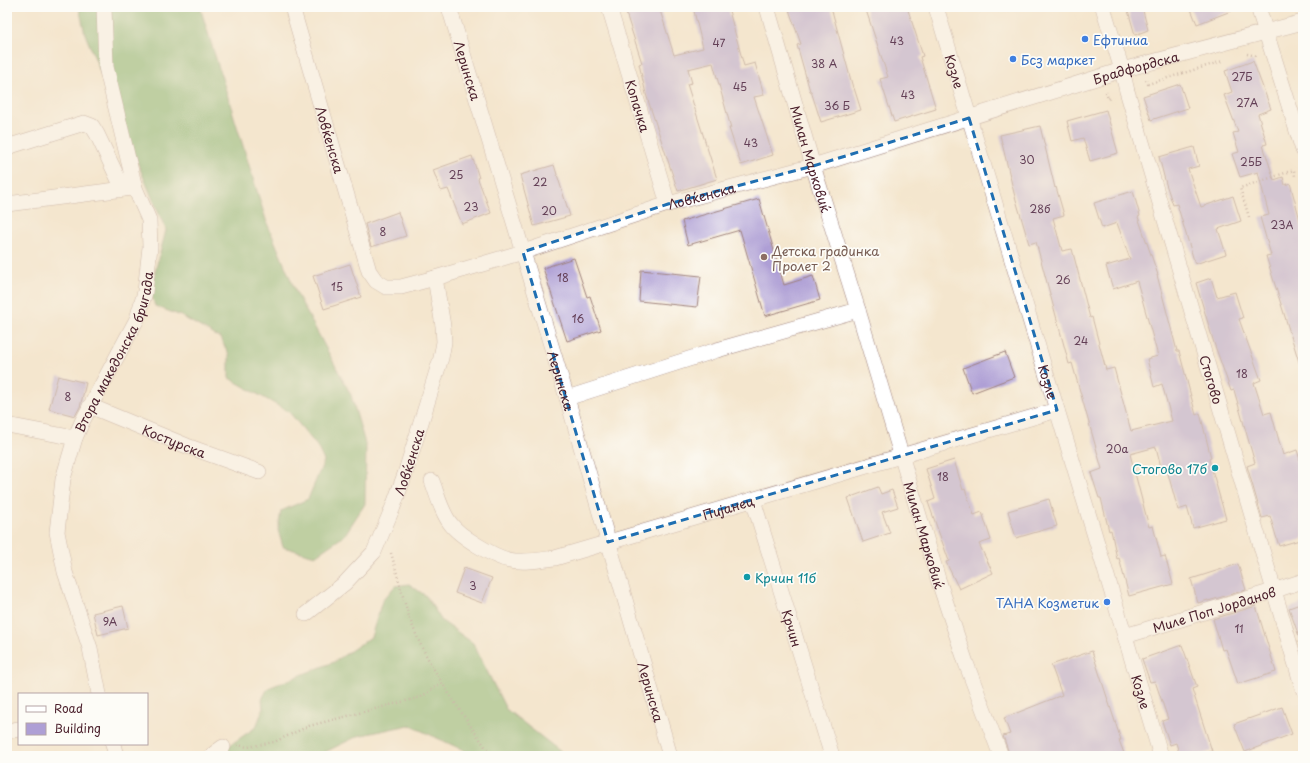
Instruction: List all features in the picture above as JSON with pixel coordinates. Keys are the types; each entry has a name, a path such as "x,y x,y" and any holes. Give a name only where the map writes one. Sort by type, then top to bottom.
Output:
{"street":[{"name":"Втора македонска бригада","path":"99,693 90,648 65,572 57,532 63,479 75,438 90,406 136,319 145,292 150,247 149,220 129,188 106,67 104,7"},
{"name":"Ловќенска","path":"292,7 369,271 376,281 386,287 400,287 435,278 523,252 668,204 813,166 969,118"},
{"name":"Леринска","path":"449,7 567,398 670,756"},
{"name":"Копачка","path":"609,7 668,204"},
{"name":"Милан Марковиќ","path":"767,7 813,166 858,310 938,579 966,663 1001,756"},
{"name":"Козле","path":"936,7 1161,756"},
{"name":"Стогово","path":"1103,7 1122,70 1126,91 1303,688"},
{"path":"1258,7 1303,150"},
{"name":"Брадфордска","path":"969,118 1122,70 1303,22"},
{"path":"7,147 84,123 92,126 129,188 7,204"},
{"name":"Ловќенска","path":"306,614 345,583 374,552 405,474 441,358 444,342 443,326 435,278"},
{"path":"567,398 717,350 858,310"},
{"name":"Костурска","path":"90,406 187,446 260,472"},
{"name":"Пијанец","path":"432,481 450,523 465,537 479,547 508,560 528,561 555,558 1057,410"},
{"path":"7,425 75,438"},
{"name":"Крчин","path":"753,500 832,756"},
{"name":"Миле Поп Јорданов","path":"1126,636 1303,581"},
{"path":"7,731 18,729"},
{"path":"113,745 116,756"},
{"path":"211,756 223,747"}],"path":[{"path":"1249,217 1240,188 1294,170 1296,176"},
{"path":"384,527 408,614 415,633 441,683 486,748 494,756"},
{"path":"223,747 235,745 248,747 274,742 308,726 421,697 441,683"}],"highlighted area":[{"path":"969,118 1057,410 608,542 523,252 668,204 813,166"}],"green space":[{"path":"79,7 200,7 267,223 296,292 351,395 366,447 365,504 344,536 315,556 283,547 278,530 281,511 308,499 324,461 317,446 289,412 229,378 229,354 220,338 181,316 155,306 150,291 166,230 85,34"},
{"path":"409,584 426,596 442,621 473,643 506,709 566,756 476,756 409,725 358,736 317,756 222,756 230,745 256,727 263,709 262,699 268,688 334,662 371,637 382,601 395,586"}],"building":[{"path":"624,7 659,7 674,55 703,48 693,7 728,7 744,66 755,63 764,95 754,97 773,155 741,165 729,128 731,128 713,63 688,69 692,83 687,84 717,179 678,191 646,94 639,64 642,63"},
{"path":"788,7 831,7 853,88 861,110 821,122 810,91 797,45 801,44"},
{"path":"865,7 907,7 923,56 920,57 936,109 894,122 880,79 888,77"},
{"path":"1127,7 1142,7 1148,30 1135,35"},
{"path":"1190,7 1238,7 1239,8 1197,24"},
{"path":"1253,61 1271,109 1258,114 1267,144 1263,145 1274,180 1283,177 1285,185 1290,183 1303,231 1303,364 1300,365 1266,256 1271,255 1260,217 1269,215 1258,172 1240,177 1232,154 1239,152 1233,133 1238,132 1224,95 1232,92 1225,71"},
{"path":"1180,84 1188,108 1151,120 1143,96"},
{"path":"1106,110 1118,153 1090,161 1083,138 1072,141 1067,121"},
{"path":"1040,126 1055,188 1056,187 1064,215 1053,218 1062,251 1072,249 1090,318 1092,317 1106,370 1114,368 1131,431 1172,421 1162,384 1154,387 1147,359 1158,356 1137,281 1113,289 1106,266 1130,259 1117,223 1102,228 1094,203 1133,191 1140,216 1138,217 1158,275 1177,351 1179,351 1196,415 1200,413 1211,458 1209,459 1226,519 1193,528 1187,507 1178,510 1167,470 1162,471 1156,447 1130,454 1149,527 1153,526 1161,557 1165,556 1173,584 1129,596 1119,558 1117,559 1111,530 1109,531 1101,498 1099,498 1091,473 1102,469 1072,363 1069,364 1036,242 1029,244 1014,193 1000,135"},
{"path":"1194,147 1199,166 1188,169 1201,207 1233,196 1241,221 1218,229 1226,254 1195,264 1177,204 1173,205 1159,157"},
{"path":"472,156 479,178 478,179 491,213 462,224 448,189 441,191 433,170"},
{"path":"554,165 570,216 534,226 520,175"},
{"name":"Детска градинка Пролет 2","path":"759,199 784,285 813,276 820,300 765,316 740,230 688,245 682,221"},
{"path":"398,212 406,236 371,247 365,224"},
{"path":"574,258 587,297 590,296 601,330 567,341 543,268"},
{"path":"350,264 361,297 324,309 313,276"},
{"path":"641,270 701,276 697,307 639,301"},
{"path":"1211,278 1217,297 1235,292 1243,318 1239,319 1261,380 1254,383 1264,414 1271,412 1283,455 1297,450 1303,470 1303,539 1279,546 1270,516 1262,518 1247,466 1255,463 1234,390 1231,391 1214,343 1196,283"},
{"path":"1005,352 1014,377 972,393 963,368"},
{"path":"58,376 86,383 80,407 75,416 49,409"},
{"path":"954,460 963,490 965,489 974,515 982,512 991,540 979,544 993,573 959,589 946,562 949,561 928,502 935,499 926,469"},
{"path":"878,487 881,494 892,490 898,507 882,512 890,533 863,542 848,498"},
{"path":"1049,499 1057,526 1016,538 1008,511"},
{"path":"1238,564 1246,590 1198,603 1191,579"},
{"path":"464,568 492,578 482,603 455,593"},
{"path":"1303,603 1303,645 1302,645 1289,608"},
{"path":"123,606 128,628 98,635 93,613"},
{"path":"1256,606 1276,672 1238,684 1226,649 1222,650 1213,619"},
{"path":"1182,645 1197,687 1192,689 1212,751 1196,756 1180,756 1176,743 1170,745 1162,721 1168,719 1155,681 1150,682 1142,659"},
{"path":"1092,651 1125,756 1010,756 1003,736 1010,734 1004,718 1062,695 1051,665"},
{"path":"1282,707 1292,734 1245,752 1234,724"}],"place":[{"name":"Ефтиниа","path":"1085,39"},
{"name":"Бсз маркет","path":"1013,59"},
{"name":"Детска градинка Пролет 2","path":"764,257"},
{"name":"Стогово 17б","path":"1215,468"},
{"name":"Крчин 11б","path":"747,577"},
{"name":"ТАНА Козметик","path":"1107,602"}]}
